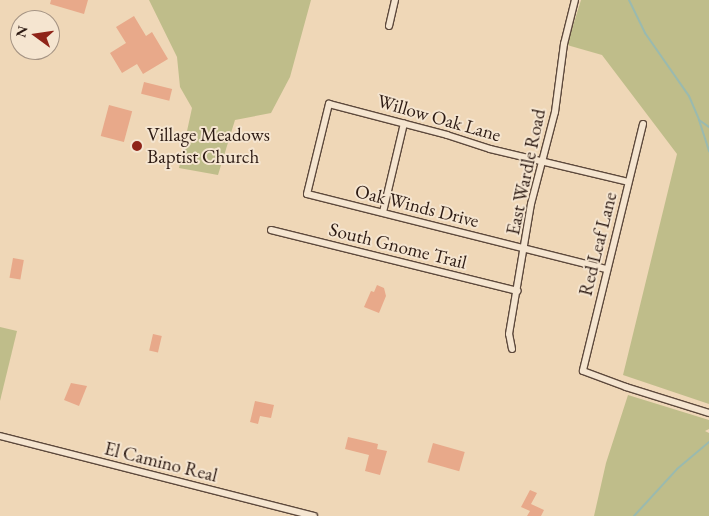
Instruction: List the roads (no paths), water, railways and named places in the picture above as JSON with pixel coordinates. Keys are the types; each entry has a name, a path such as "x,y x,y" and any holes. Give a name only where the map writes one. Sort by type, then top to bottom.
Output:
{"street":[{"path":"389,26 395,0"},
{"name":"East Wardle Road","path":"512,349 509,334 518,291 531,204 555,112 564,44 575,0"},
{"name":"Willow Oak Lane","path":"307,194 330,104 404,123 490,149 628,182"},
{"path":"383,212 404,123"},
{"name":"Red Leaf Lane","path":"643,124 582,371 618,385 709,412"},
{"name":"Oak Winds Drive","path":"307,194 606,269"},
{"name":"South Gnome Trail","path":"271,230 518,291"},
{"name":"El Camino Real","path":"0,436 314,516"}],"waterway":[{"path":"629,0 645,33 689,96 699,120 709,127"},
{"path":"699,120 709,151"},
{"path":"634,516 677,469 709,442"}],"place":[{"name":"Village Meadows Baptist Church","path":"137,146"}]}
